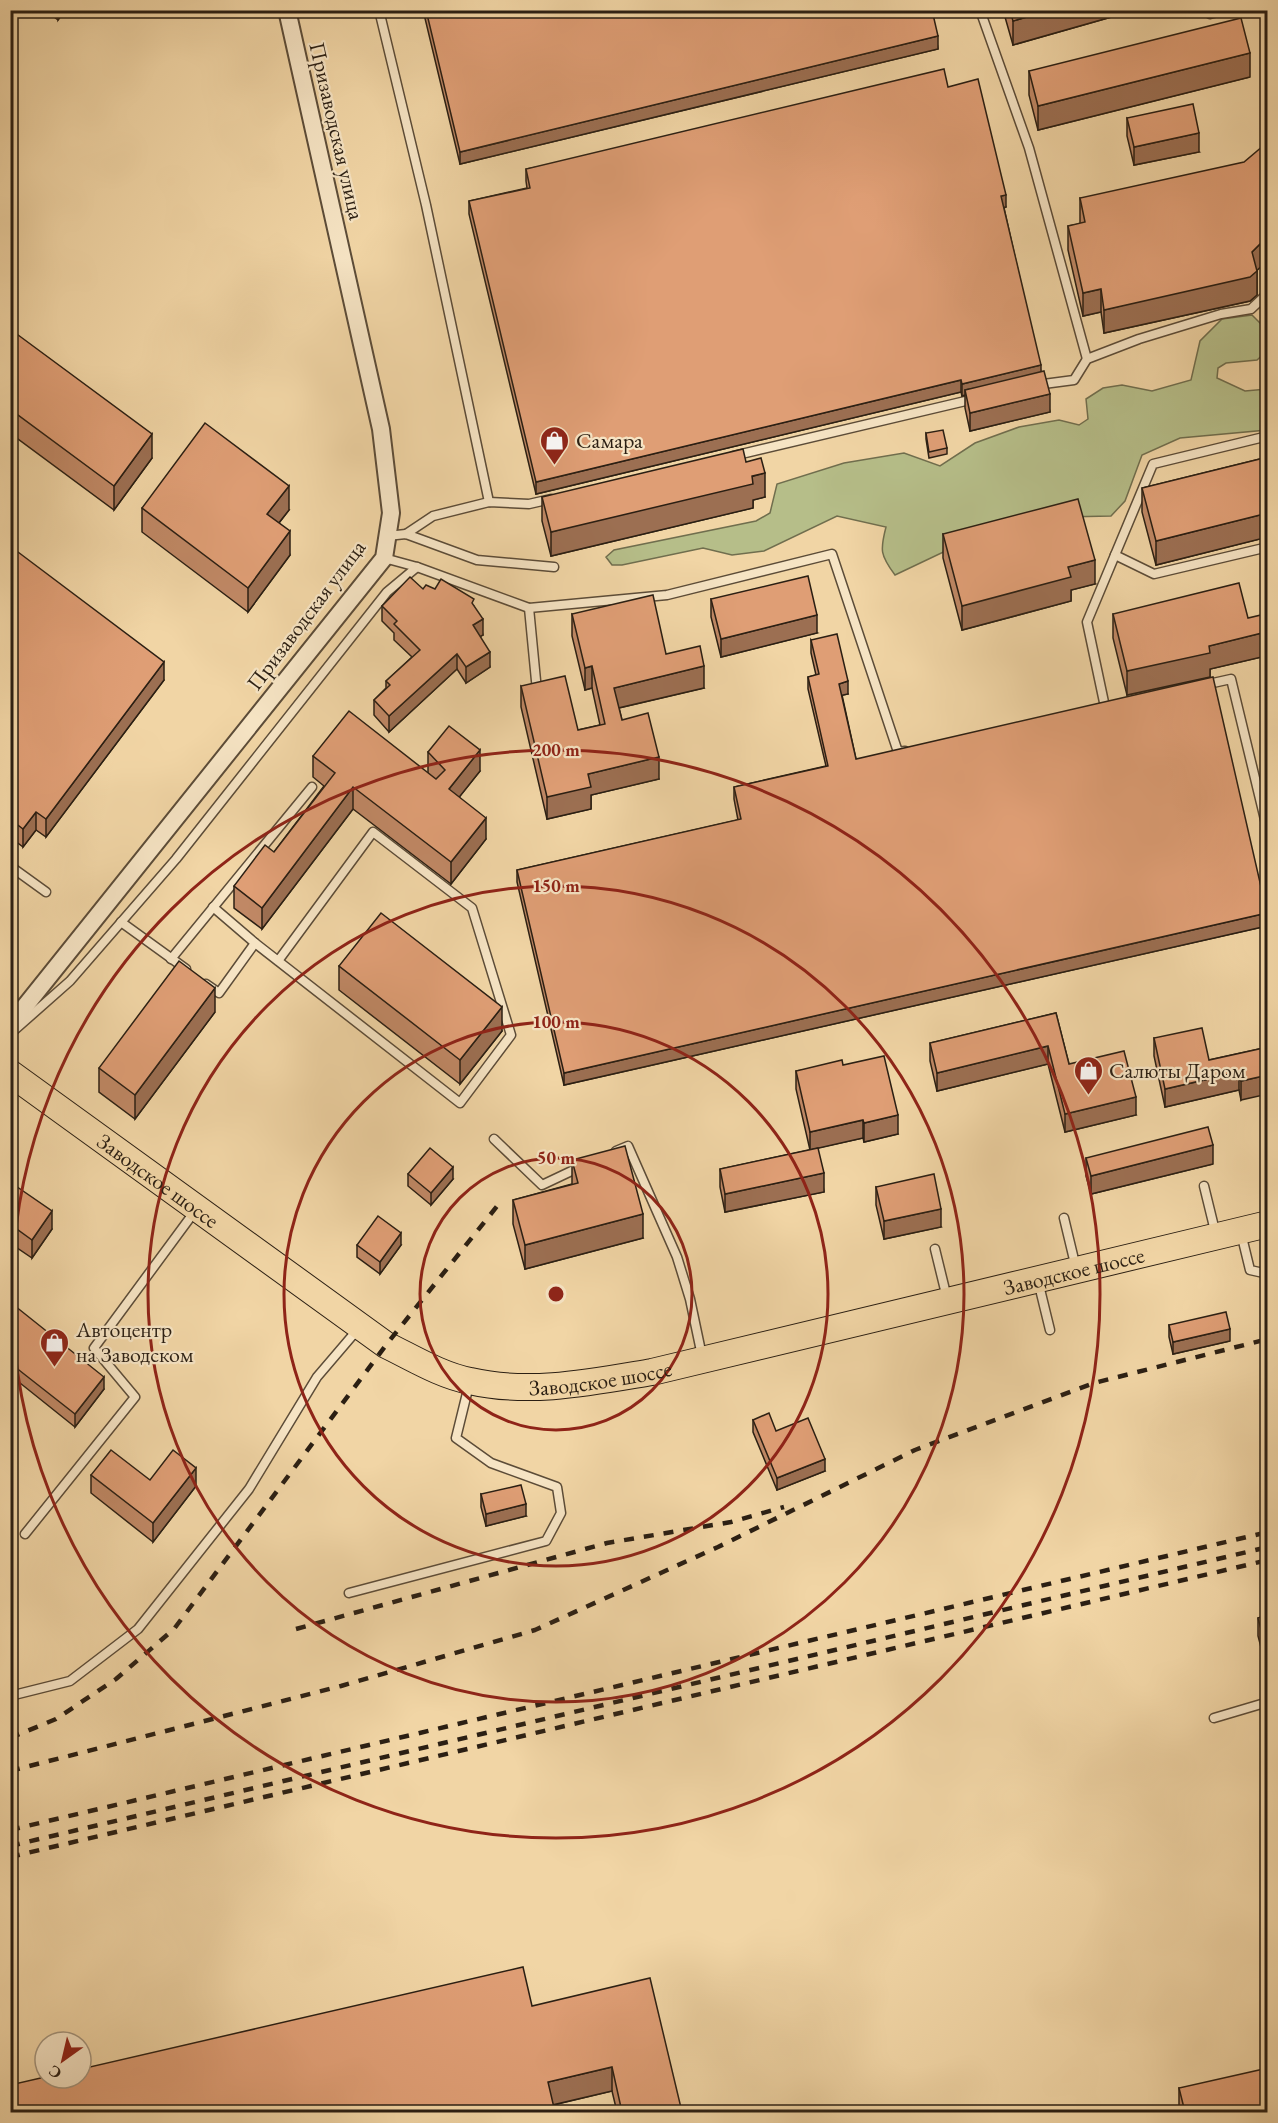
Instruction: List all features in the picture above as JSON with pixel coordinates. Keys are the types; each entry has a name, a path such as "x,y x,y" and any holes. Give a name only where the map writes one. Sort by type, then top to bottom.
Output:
{"main road":[{"name":"Заводское шоссе","path":"10,1073 386,1345 437,1370 469,1382 511,1387 569,1386 651,1372 1268,1224"}],"street":[{"name":"Призаводская улица","path":"10,1025 384,558 391,513 381,429 287,10"}],"lane":[{"path":"379,10 426,205 489,502"},
{"path":"980,10 1029,148 1087,359"},
{"path":"1210,14 1225,10"},
{"path":"1032,386 1074,380 1087,359 1138,339 1221,314 1251,309 1268,293"},
{"path":"724,458 987,396"},
{"path":"1105,707 1087,622 1153,464 1268,436"},
{"path":"406,534 433,516 489,502 529,504 564,496"},
{"path":"387,536 406,534 477,560 554,567"},
{"path":"1115,555 1154,574 1268,546"},
{"path":"384,558 417,567 529,608 667,595 832,554 898,752 909,750"},
{"path":"10,1034 70,981 176,859 387,592 417,567"},
{"path":"529,608 537,691"},
{"path":"1197,687 1231,679 1268,832"},
{"path":"1093,709 1116,704"},
{"path":"171,959 312,787"},
{"path":"213,907 255,943 278,961 460,1102 511,1035 472,908 373,832 278,961"},
{"path":"10,866 46,892"},
{"path":"121,922 190,972"},
{"path":"200,979 219,993 255,943"},
{"path":"494,1139 542,1185 585,1165"},
{"path":"606,1156 628,1146 676,1257 690,1299 703,1359"},
{"path":"1204,1186 1250,1270 1268,1274"},
{"path":"26,1534 135,1397 94,1348 197,1208"},
{"path":"1065,1218 1076,1270"},
{"path":"935,1249 948,1300"},
{"path":"1038,1279 1050,1330"},
{"path":"10,1696 70,1681 138,1629 249,1489 317,1377 360,1326"},
{"path":"349,1593 546,1540 561,1513 557,1487 491,1463 456,1438 469,1382"},
{"path":"1214,1718 1268,1702"}],"green space":[{"path":"1252,315 1266,329 1267,351 1257,360 1226,363 1218,368 1217,378 1245,391 1267,389 1267,430 1180,438 1142,455 1125,501 1111,516 1015,518 895,575 886,562 883,552 886,527 837,516 764,551 732,555 703,548 622,565 612,565 606,557 614,550 756,521 770,513 777,484 844,463 904,453 940,466 975,443 1019,427 1059,420 1079,425 1088,419 1086,399 1103,388 1122,385 1152,391 1191,380 1200,341 1222,319"}],"building":[{"path":"426,10 932,10 938,36 460,152"},
{"path":"1010,10 1050,10 1013,21"},
{"path":"1241,18 1250,53 1038,106 1029,71"},
{"path":"944,69 948,87 978,79 1006,195 1001,196 1041,365 962,384 961,380 536,482 469,201 530,188 526,169"},
{"path":"1193,104 1199,133 1134,147 1127,118"},
{"path":"1263,146 1268,151 1268,236 1252,252 1257,271 1250,277 1104,310 1101,289 1083,293 1068,226 1085,222 1080,198 1244,162"},
{"path":"10,329 152,434 114,486 10,409"},
{"path":"1044,371 1050,394 970,413 965,390"},
{"path":"205,423 289,486 267,514 290,531 248,588 142,508"},
{"path":"943,430 947,448 929,452 926,433"},
{"path":"743,449 746,462 761,458 765,473 752,476 753,484 551,532 542,497"},
{"path":"1268,457 1268,513 1156,541 1142,488"},
{"path":"1078,499 1095,560 1068,567 1071,577 962,606 943,534"},
{"path":"10,546 164,662 46,819 36,812 23,829 10,819"},
{"path":"1263,560 1268,560 1268,579"},
{"path":"808,576 817,615 721,639 711,599"},
{"path":"410,577 423,589 426,585 435,589 441,579 474,599 472,603 483,619 473,625 490,652 466,667 457,654 389,716 374,700 390,685 386,681 420,650 394,624 397,621 382,606"},
{"path":"1239,583 1248,618 1261,615 1266,632 1209,646 1210,653 1127,671 1113,614"},
{"path":"653,595 666,654 700,646 704,666 614,688 622,720 648,713 659,757 588,774 591,787 547,797 521,686 565,676 578,730 605,724 592,666 585,668 572,614"},
{"path":"837,634 848,681 839,684 856,759 1213,677 1267,913 564,1073 517,870 741,819 734,787 828,766 808,677 819,674 811,640"},
{"path":"349,711 436,779 445,770 428,752 449,726 480,750 449,789 486,818 451,862 353,787 262,908 234,886 265,845 274,852 335,773 313,756"},
{"path":"381,913 502,1007 460,1060 339,966"},
{"path":"179,961 215,988 135,1095 99,1068"},
{"path":"1056,1013 1069,1064 1124,1051 1136,1097 1065,1114 1048,1046 937,1073 930,1043"},
{"path":"1202,1028 1209,1060 1268,1047 1268,1075 1241,1081 1239,1072 1165,1089 1154,1038"},
{"path":"884,1056 898,1115 810,1132 796,1071 842,1060 843,1065"},
{"path":"1208,1127 1213,1145 1091,1176 1086,1158"},
{"path":"625,1146 643,1214 525,1245 513,1200 578,1183 572,1160"},
{"path":"430,1148 453,1167 431,1193 408,1174"},
{"path":"818,1148 824,1173 725,1194 720,1169"},
{"path":"934,1174 941,1209 884,1221 876,1187"},
{"path":"10,1182 52,1211 32,1240 10,1224"},
{"path":"378,1216 401,1233 380,1262 357,1245"},
{"path":"10,1302 104,1377 75,1414 10,1363"},
{"path":"1226,1312 1230,1329 1173,1342 1169,1325"},
{"path":"769,1413 776,1431 808,1418 825,1459 777,1478 753,1420"},
{"path":"111,1450 150,1480 173,1450 196,1468 153,1523 91,1475"},
{"path":"521,1485 526,1504 486,1514 481,1494"},
{"path":"1268,1615 1268,1656 1258,1618"},
{"path":"523,1967 532,2006 650,1978 682,2112 622,2112 612,2067 548,2082 555,2112 10,2112 10,2085 33,2080 33,2090 93,2090 93,2066"},
{"path":"1268,2068 1268,2112 1185,2112 1179,2088"},
{"path":"1111,2106 1113,2112 1088,2112"}],"railway":[{"path":"10,1738 56,1719 116,1679 174,1629 386,1345 498,1205"},
{"path":"10,1771 341,1686 535,1630 718,1547 915,1450 1094,1383 1268,1339"},
{"path":"296,1629 607,1543 731,1522 784,1507"},
{"path":"10,1830 1268,1532"},
{"path":"10,1846 1268,1547"},
{"path":"10,1857 1268,1560"}],"place":[{"name":"Самара","path":"555,466"},
{"name":"Салюты Даром","path":"1088,1096"},
{"name":"Автоцентр на Заводском","path":"55,1368"}]}
